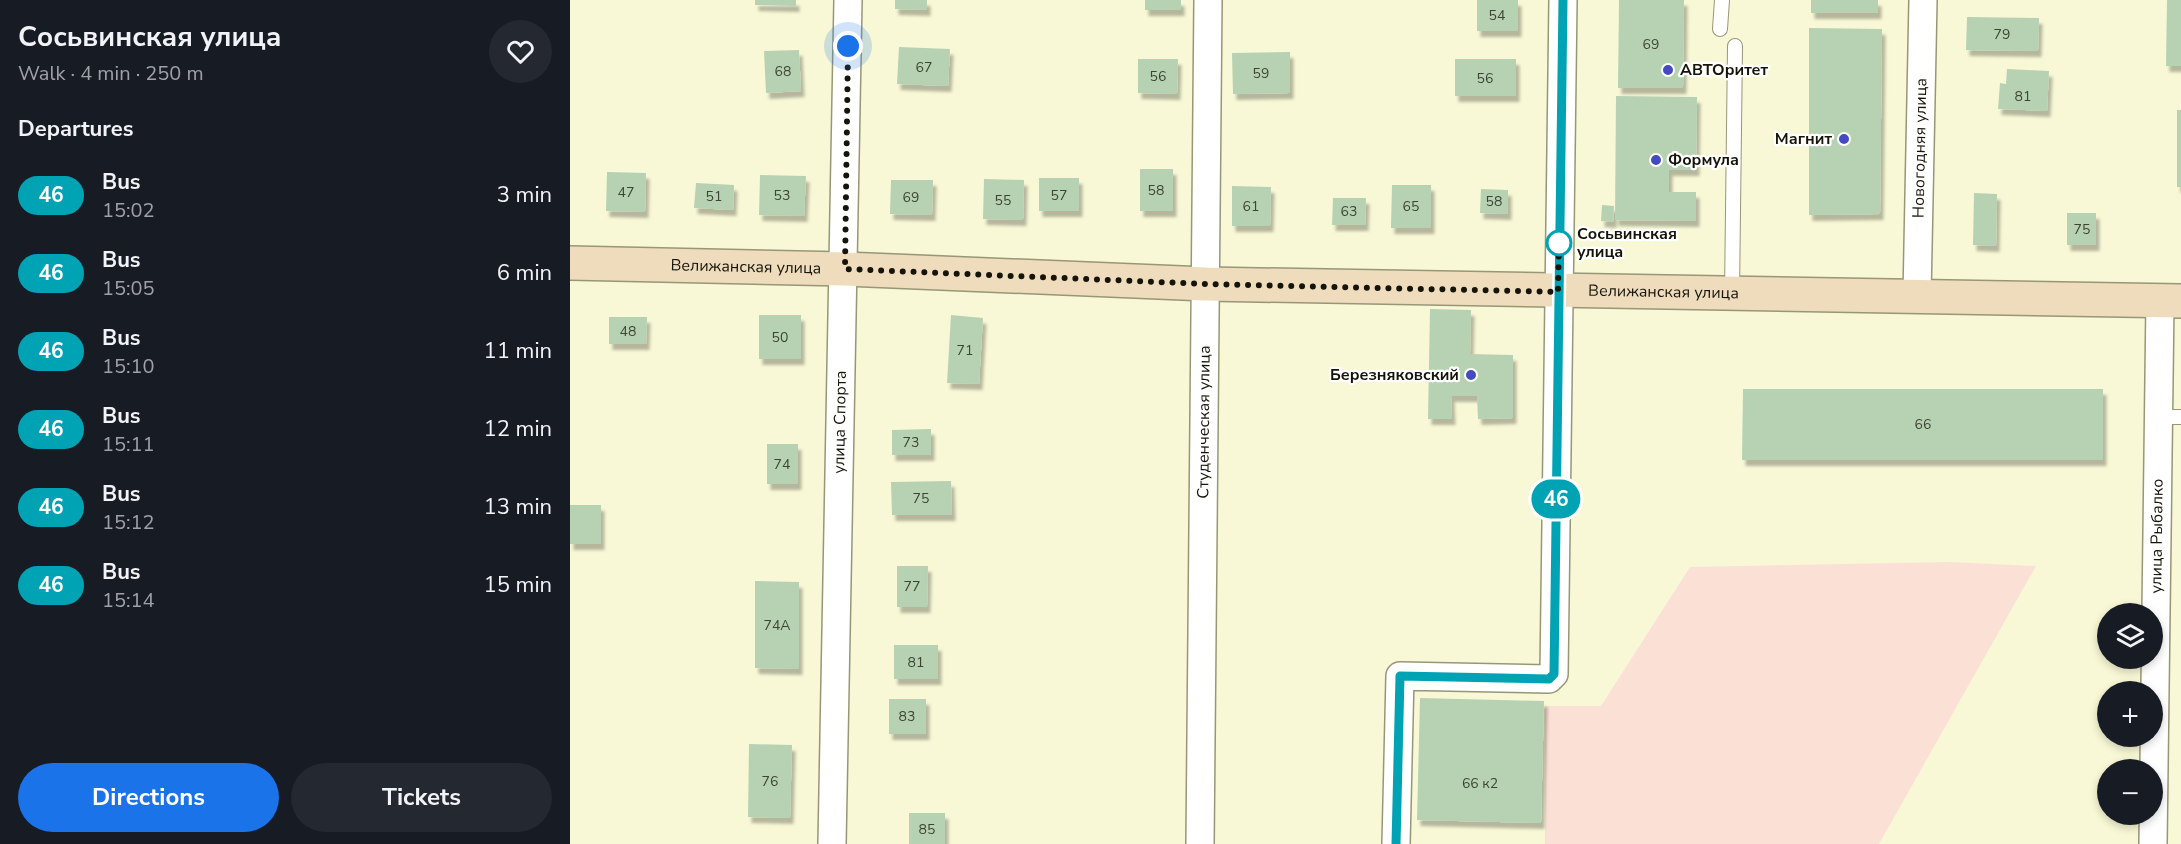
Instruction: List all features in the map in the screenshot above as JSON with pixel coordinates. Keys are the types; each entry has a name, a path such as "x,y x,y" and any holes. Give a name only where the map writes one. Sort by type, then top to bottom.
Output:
{"street":[{"name":"улица Спорта","path":"832,844 845,269 848,0"},
{"name":"Студенческая улица","path":"1200,844 1208,0"},
{"path":"1396,844 1400,676 1549,679 1554,674 1563,0"},
{"name":"Новогодняя улица","path":"1917,296 1923,0"},
{"name":"Велижанская улица","path":"570,263 845,269 1206,284 2171,301"},
{"name":"улица Рыбалко","path":"2153,844 2170,417 2171,301"}],"lane":[{"path":"1720,29 1722,0"},
{"path":"1732,294 1735,46"}],"shaded area":[{"path":"1950,562 2036,566 1879,844 1545,844 1545,706 1601,706 1690,567"}],"building":[{"path":"755,0 796,0 796,6 755,5"},
{"path":"895,0 927,0 927,10 895,9"},
{"path":"1145,0 1181,0 1181,10 1145,10"},
{"path":"1477,0 1518,0 1518,31 1477,31"},
{"path":"1619,0 1684,0 1683,88 1618,88"},
{"path":"1811,0 1878,0 1878,13 1811,13"},
{"path":"2167,0 2181,0 2181,66 2166,66"},
{"path":"1967,17 2039,18 2038,51 1966,50"},
{"name":"Магнит","path":"1809,28 1882,29 1880,214 1809,215"},
{"path":"899,47 950,49 948,86 897,84"},
{"path":"799,50 801,91 766,93 764,51"},
{"path":"1290,52 1290,93 1233,94 1232,53"},
{"path":"1138,59 1178,59 1177,94 1138,93"},
{"path":"1455,59 1516,59 1516,96 1455,96"},
{"path":"2007,69 2049,71 2047,111 1998,109 2000,83 2006,84"},
{"name":"Формула","path":"1616,96 1697,97 1696,170 1669,170 1669,192 1696,192 1696,221 1615,220"},
{"path":"2177,110 2181,110 2181,187 2177,187"},
{"path":"1140,169 1173,169 1173,211 1140,211"},
{"path":"607,172 646,173 645,212 606,211"},
{"path":"760,175 806,176 804,216 759,215"},
{"path":"1039,178 1079,178 1079,211 1039,211"},
{"path":"984,179 1024,180 1023,220 983,219"},
{"path":"891,180 933,180 932,215 890,214"},
{"path":"696,183 734,185 733,210 694,208"},
{"path":"1392,185 1431,185 1431,228 1391,228"},
{"path":"1232,186 1271,187 1270,226 1232,226"},
{"path":"1481,189 1508,190 1508,214 1480,213"},
{"path":"1974,193 1997,194 1996,246 1973,245"},
{"path":"1333,198 1366,198 1365,225 1332,225"},
{"path":"1602,205 1614,206 1613,222 1601,221"},
{"path":"2067,213 2096,213 2096,245 2067,245"},
{"name":"Березняковский","path":"1430,309 1471,310 1470,354 1513,355 1513,418 1478,419 1477,396 1451,396 1452,419 1428,419"},
{"path":"759,315 801,315 801,359 759,359"},
{"path":"951,315 983,318 979,384 947,383"},
{"path":"609,317 647,317 646,344 609,344"},
{"path":"1743,389 2103,389 2103,460 1742,460"},
{"path":"931,429 931,455 892,455 892,430"},
{"path":"767,444 798,444 798,484 767,484"},
{"path":"951,481 952,515 892,515 891,482"},
{"path":"570,505 601,505 601,544 570,544"},
{"path":"897,566 928,566 927,607 897,607"},
{"path":"755,581 799,582 799,669 755,668"},
{"path":"894,645 938,645 938,679 894,679"},
{"path":"1420,698 1544,701 1541,823 1417,820"},
{"path":"889,699 926,699 926,734 889,734"},
{"path":"749,744 792,745 790,818 748,817"},
{"path":"909,813 945,813 945,844 909,844"}],"bus line":[{"name":"46","path":"1396,844 1400,676 1549,679 1554,674 1563,0"}],"place":[{"name":"АВТОритет","path":"1668,70"},
{"name":"Магнит","path":"1844,139"},
{"name":"Формула","path":"1656,160"},
{"name":"Сосьвинская улица","path":"1559,243"},
{"name":"Березняковский","path":"1471,375"}],"route":[{"path":"848,46 845,269 1206,284 1558,292 1559,243"}]}
